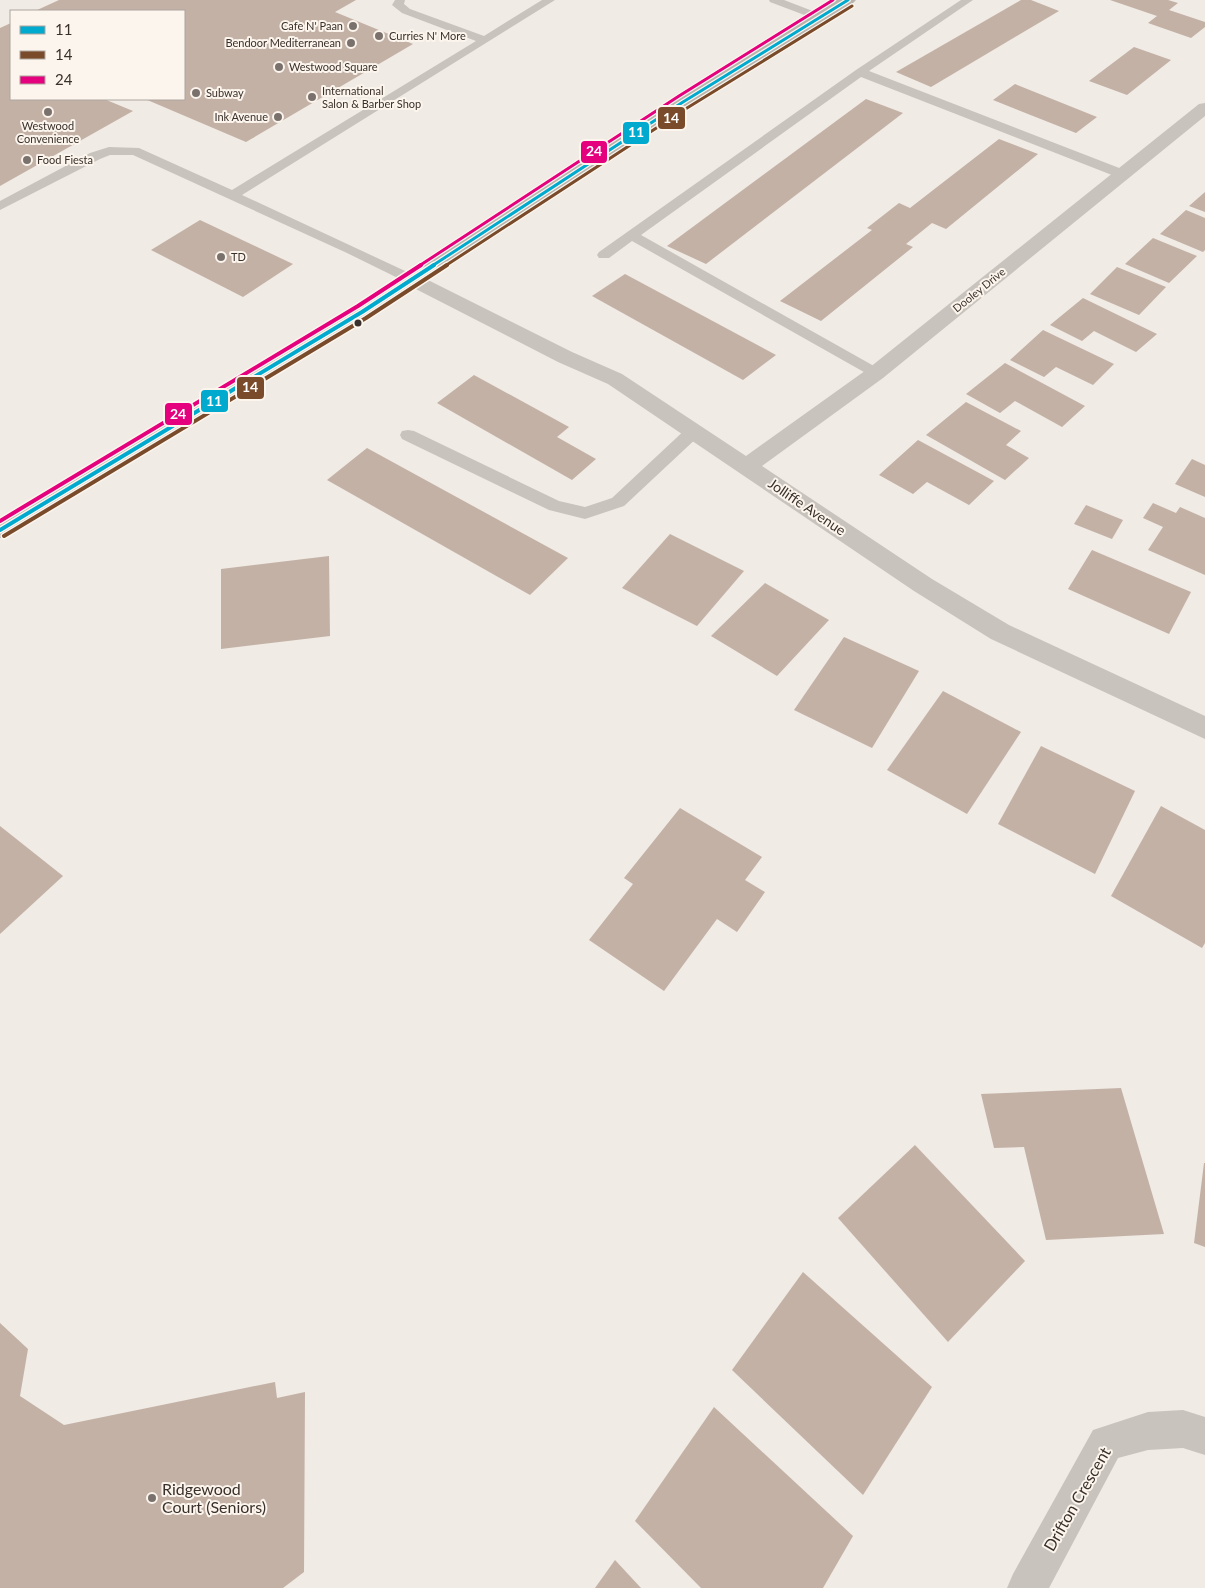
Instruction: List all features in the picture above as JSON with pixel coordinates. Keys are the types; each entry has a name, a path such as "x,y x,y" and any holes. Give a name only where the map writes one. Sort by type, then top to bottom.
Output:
{"main road":[{"path":"0,530 413,280 746,62 848,0"}],"street":[{"name":"Dooley Drive","path":"748,466 876,373 1205,108"},
{"name":"Jolliffe Avenue","path":"413,280 564,357 615,379 748,466 923,585 1000,632 1205,728"},
{"name":"Drifton Crescent","path":"1026,1588 1106,1443 1148,1431 1183,1429 1205,1436"}],"lane":[{"path":"400,0 398,5 406,11 485,40"},
{"path":"233,195 550,0"},
{"path":"774,0 819,17"},
{"path":"604,255 860,72 968,0"},
{"path":"860,72 1122,174"},
{"path":"0,206 95,156 109,151 123,150 143,153 413,280"},
{"path":"632,236 876,373"},
{"path":"408,435 555,506 585,512 618,502 694,431"}],"building":[{"name":"Westwood Square","path":"59,0 356,0 335,12 413,44 246,142 147,100 185,100 185,10 37,10"},
{"path":"1021,0 1031,0 1059,11 931,87 896,72"},
{"path":"1110,0 1168,0 1178,3 1169,10 1205,22 1205,27 1191,38 1148,23 1157,16"},
{"path":"10,23 10,100 106,100 133,111 0,186 0,28"},
{"path":"1134,47 1171,60 1127,95 1089,81"},
{"path":"1015,84 1097,117 1076,133 993,100"},
{"path":"866,99 903,113 706,264 667,246"},
{"path":"999,139 1038,154 946,229 932,223 906,244 913,247 821,321 780,301 872,230 867,228 899,203 910,208"},
{"path":"1205,192 1205,212 1189,206"},
{"path":"1186,210 1205,218 1205,250 1203,252 1160,234"},
{"name":"TD","path":"200,220 293,264 243,297 151,250"},
{"path":"1153,238 1197,256 1169,283 1125,264"},
{"path":"1117,267 1166,287 1139,315 1090,294"},
{"path":"625,274 776,355 743,380 592,296"},
{"path":"1083,298 1157,334 1136,352 1094,331 1082,341 1050,325"},
{"path":"1043,330 1114,364 1093,385 1056,367 1044,377 1010,360"},
{"path":"1005,363 1085,406 1062,427 1015,401 1000,413 966,394"},
{"path":"474,375 569,427 557,437 596,459 572,480 437,403"},
{"path":"966,402 1021,431 1006,445 1029,458 1005,480 926,435"},
{"path":"918,440 994,481 969,505 927,482 913,494 879,475"},
{"path":"367,448 568,558 530,595 327,480"},
{"path":"1192,459 1205,465 1205,497 1175,484"},
{"path":"1153,503 1176,513 1180,507 1205,518 1205,575 1148,550 1163,527 1143,518"},
{"path":"1086,505 1123,520 1112,539 1074,524"},
{"path":"670,534 744,571 697,626 622,588"},
{"path":"1092,550 1191,592 1169,634 1068,589"},
{"path":"329,556 330,636 221,649 221,569"},
{"path":"765,583 829,620 777,676 711,636"},
{"path":"844,637 919,671 872,748 794,710"},
{"path":"943,691 1021,732 967,814 887,770"},
{"path":"1041,746 1135,791 1095,874 998,824"},
{"path":"1161,806 1205,830 1205,943 1202,948 1111,896"},
{"path":"680,808 762,857 745,880 765,892 737,932 717,919 664,991 589,940 633,884 624,878"},
{"path":"0,826 63,876 0,934"},
{"path":"1121,1088 1164,1234 1046,1240 1024,1147 994,1148 981,1094"},
{"path":"915,1145 1025,1261 948,1342 838,1218"},
{"path":"1205,1163 1205,1247 1194,1243"},
{"path":"803,1272 932,1387 863,1495 732,1370"},
{"name":"Ridgewood Court (Seniors)","path":"0,1323 28,1349 20,1396 64,1425 275,1382 277,1398 305,1392 304,1572 283,1588 0,1588"},
{"path":"714,1407 853,1536 823,1588 701,1588 635,1521"},
{"path":"615,1560 641,1588 595,1588"}],"transit line":[{"name":"24","path":"0,521 358,306 679,96 833,0"},
{"name":"11","path":"0,530 362,312 683,102 848,0"},
{"name":"14","path":"4,536 366,318 687,108 852,6"}],"place":[{"name":"Cafe N' Paan","path":"353,26"},
{"name":"Curries N' More","path":"379,36"},
{"name":"Bendoor Mediterranean","path":"351,43"},
{"name":"Westwood Square","path":"279,67"},
{"name":"Subway","path":"196,93"},
{"name":"International Salon & Barber Shop","path":"312,97"},
{"name":"Westwood Convenience","path":"48,112"},
{"name":"Ink Avenue","path":"278,117"},
{"name":"Food Fiesta","path":"27,160"},
{"name":"TD","path":"221,257"},
{"name":"Ridgewood Court (Seniors)","path":"152,1498"}]}
